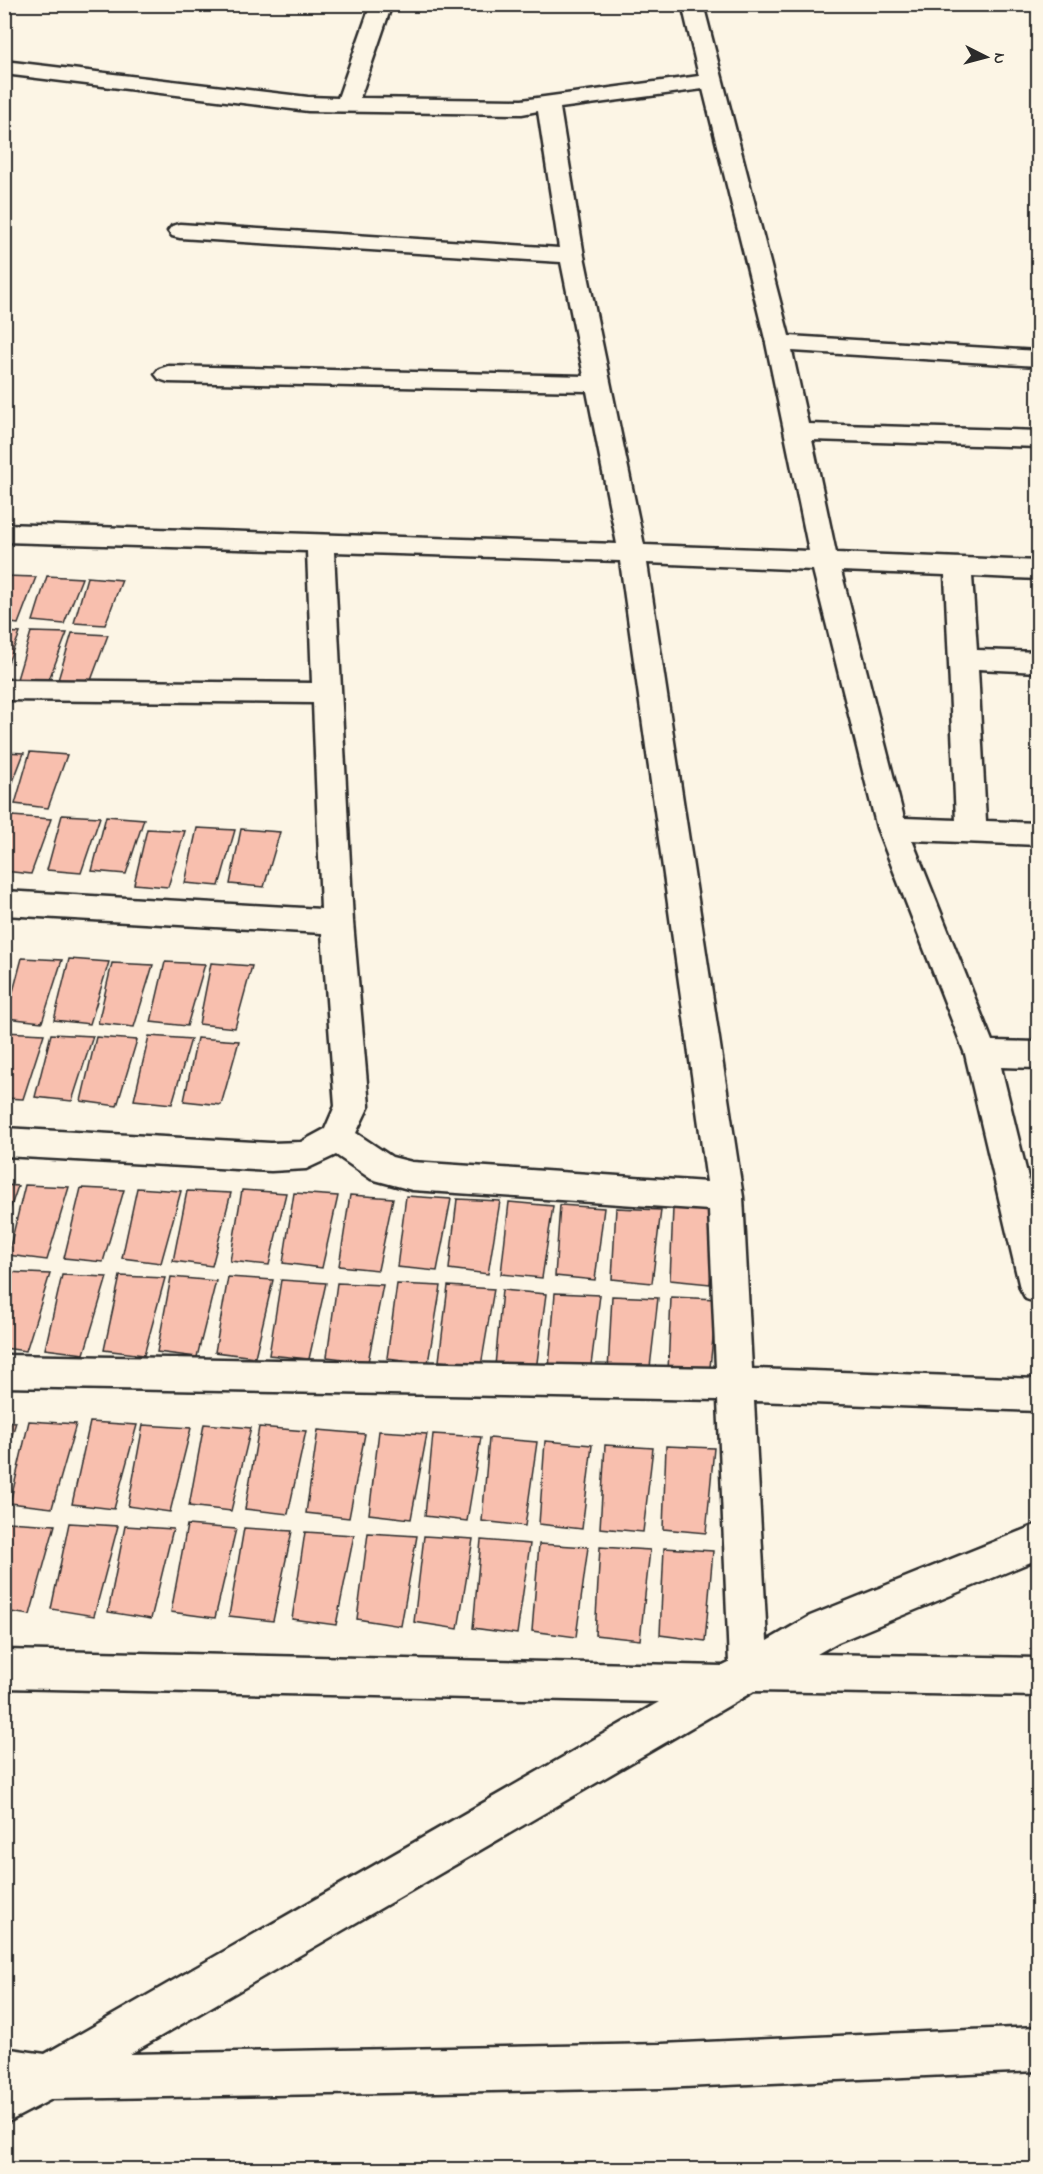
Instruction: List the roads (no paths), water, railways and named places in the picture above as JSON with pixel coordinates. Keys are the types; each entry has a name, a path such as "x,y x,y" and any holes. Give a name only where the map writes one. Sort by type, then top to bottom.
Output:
{"street":[{"path":"346,105 382,4"},
{"path":"692,4 778,343 824,559 892,828 981,1054 1038,1288"},
{"path":"4,67 308,104 346,105 522,107 712,81"},
{"path":"548,105 572,256 632,553 726,1197 735,1384 738,1679"},
{"path":"180,231 572,256"},
{"path":"778,343 1038,358"},
{"path":"168,374 597,384"},
{"path":"796,432 1038,439"},
{"path":"4,533 824,559 1038,570"},
{"path":"4,1142 271,1157 306,1155 337,1137 352,1106 337,922 320,543"},
{"path":"958,566 972,831"},
{"path":"963,659 1038,662"},
{"path":"4,690 325,693"},
{"path":"892,828 1038,834"},
{"path":"4,903 337,922"},
{"path":"981,1054 1038,1055"},
{"path":"337,1137 383,1169 412,1176 726,1197"},
{"path":"4,1371 735,1384 1038,1395"},
{"path":"4,2102 51,2077 824,1629 1038,1540"},
{"path":"4,1669 738,1679 1038,1677"},
{"path":"4,2070 51,2077 662,2066 1038,2049"}]}
